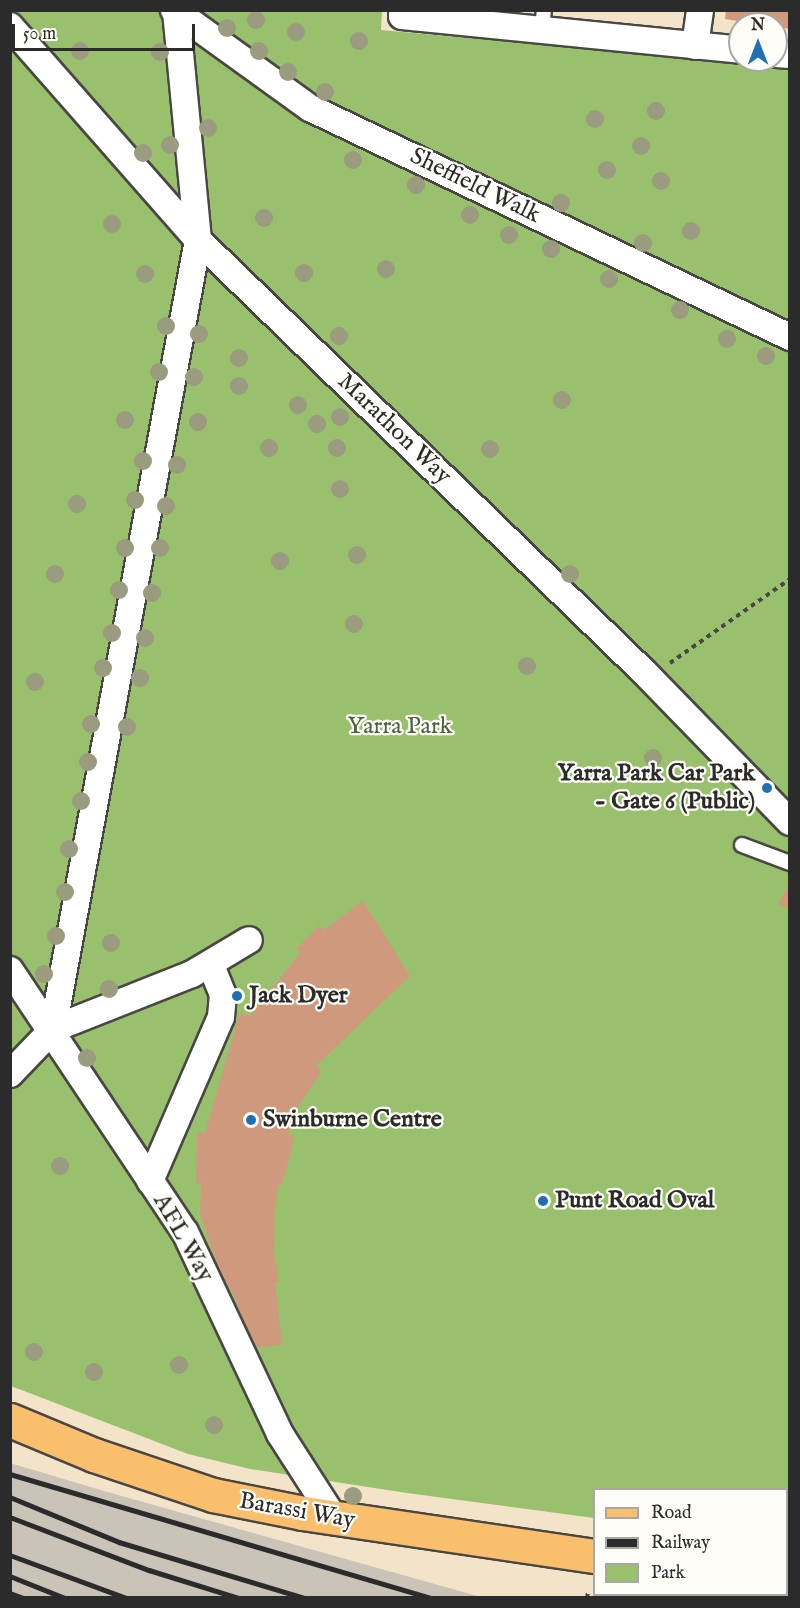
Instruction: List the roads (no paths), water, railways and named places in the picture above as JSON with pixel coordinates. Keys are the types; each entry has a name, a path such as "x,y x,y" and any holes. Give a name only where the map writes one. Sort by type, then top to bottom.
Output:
{"main road":[{"name":"Barassi Way","path":"10,1420 94,1455 213,1495 334,1518 593,1556"}],"street":[{"path":"695,46 700,10"},
{"path":"53,1029 198,240 175,11"},
{"name":"Sheffield Walk","path":"175,11 310,108 789,337"},
{"path":"403,13 543,20 695,46 728,49"},
{"name":"Marathon Way","path":"10,26 198,240 650,677 789,822"},
{"path":"10,1074 53,1029 211,965 249,940"},
{"path":"150,1181 221,1017 223,995 211,965"},
{"name":"AFL Way","path":"10,970 53,1029 204,1268 280,1434 334,1518"}],"lane":[{"path":"742,845 789,863"}],"railway":[{"path":"10,1474 431,1598"},
{"path":"10,1497 119,1542 305,1598"},
{"path":"10,1517 149,1570 239,1598"},
{"path":"10,1555 126,1598"},
{"path":"10,1576 65,1598"},
{"path":"10,1593 23,1598"}],"place":[{"name":"Yarra Park Car Park - Gate 6 (Public)","path":"767,788"},
{"name":"Jack Dyer","path":"237,996"},
{"name":"Swinburne Centre","path":"251,1120"},
{"name":"Punt Road Oval","path":"543,1201"}],"park label":[{"name":"Yarra Park","path":"400,727"}]}
